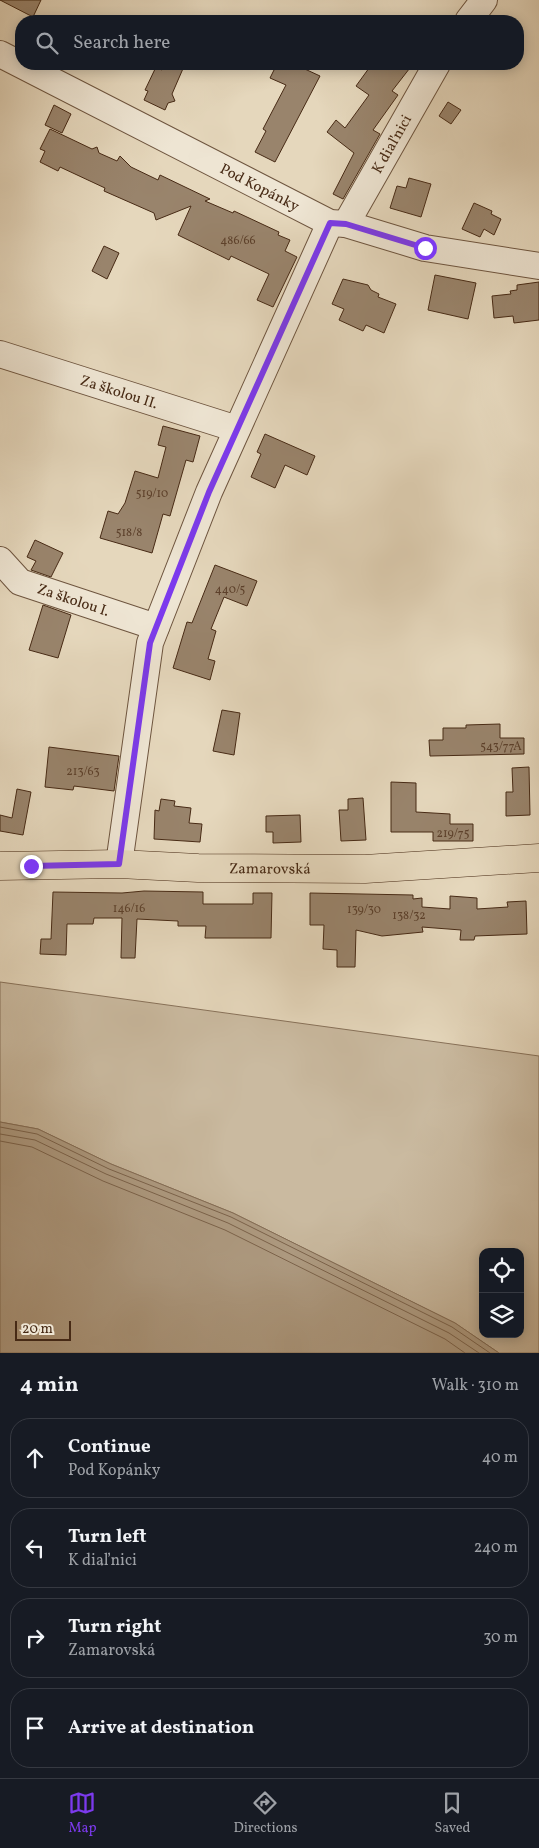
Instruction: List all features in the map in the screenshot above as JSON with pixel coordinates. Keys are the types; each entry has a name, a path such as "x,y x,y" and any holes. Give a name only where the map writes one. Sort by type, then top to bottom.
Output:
{"main road":[{"name":"Zamarovská","path":"0,866 119,864 198,868 365,869 539,858"}],"street":[{"path":"473,15 484,0"},
{"name":"Pod Kopánky","path":"0,54 15,62"},
{"name":"Pod Kopánky","path":"32,70 338,223 425,248 539,266"},
{"name":"K diaľnici","path":"119,864 150,643 209,492 237,430 338,223 433,70"},
{"name":"Za školou II.","path":"0,354 237,430"},
{"name":"Za školou I.","path":"0,560 20,582 156,627"}],"shaded area":[{"path":"0,982 539,1056 539,1353 499,1353 455,1323 233,1213 111,1164 38,1129 0,1122"}],"water":[{"path":"0,1122 38,1129 111,1164 233,1213 455,1323 499,1353 0,1353"}],"building":[{"path":"0,0 41,0 34,15 29,15"},
{"path":"155,70 182,70 172,94 175,101 168,103 165,110 144,100 148,91 145,90"},
{"path":"274,70 307,70 320,76 275,162 255,152 266,131 263,129 286,85 270,78"},
{"path":"368,70 408,70 392,91 398,95 373,130 380,134 343,199 333,194 354,153 327,132 336,120 345,128 369,95 356,86"},
{"path":"448,102 461,110 451,124 439,116"},
{"path":"54,105 71,114 62,133 45,125"},
{"path":"50,129 92,149 97,147 99,153 117,161 120,156 131,167 158,180 160,175 210,199 205,201 233,213 234,211 279,232 278,235 290,240 285,251 297,257 273,307 257,300 269,274 231,256 229,260 178,235 191,206 156,220 154,213 104,191 105,188 60,167 58,171 40,162 45,151 40,149"},
{"path":"409,178 431,184 421,217 390,208 397,186 406,188"},
{"path":"474,203 492,211 491,214 501,219 494,235 484,229 480,237 462,229"},
{"path":"104,246 119,253 107,279 92,271"},
{"path":"435,275 476,283 468,319 428,310"},
{"path":"343,279 368,285 371,290 379,294 378,297 396,304 384,333 366,325 363,331 339,320 344,309 332,304"},
{"path":"539,282 539,320 514,323 513,316 494,318 492,296 511,294 510,291 517,290 517,285"},
{"path":"163,426 200,436 193,462 186,460 170,516 163,514 152,553 100,538 108,511 118,514 125,503 135,471 158,478 166,447 158,445"},
{"path":"265,434 315,456 307,475 285,465 275,488 251,477 261,454 257,452"},
{"path":"35,540 63,553 51,577 31,570 36,561 27,557"},
{"path":"215,565 257,581 247,606 224,597 211,629 216,631 208,659 215,661 210,680 173,668 187,622 192,623"},
{"path":"43,605 71,615 58,658 29,650"},
{"path":"222,710 240,713 234,755 213,751"},
{"path":"500,724 500,738 524,738 524,754 430,756 429,740 443,740 443,728 466,728 466,725"},
{"path":"49,747 119,756 114,791 74,786 73,790 45,787"},
{"path":"529,767 530,815 506,816 506,792 513,792 512,768"},
{"path":"391,782 416,783 416,812 450,814 450,824 473,824 473,841 433,841 433,832 391,832"},
{"path":"17,789 31,792 23,835 0,831 0,815 12,818"},
{"path":"363,798 366,840 341,841 339,810 348,810 348,799"},
{"path":"161,799 175,801 174,806 191,808 189,823 202,824 200,842 154,839 155,810 159,811"},
{"path":"300,815 301,842 273,843 273,832 266,832 266,816"},
{"path":"144,891 203,892 203,904 253,904 253,893 272,893 271,938 205,938 206,926 178,926 178,921 137,919 135,958 121,958 122,918 94,918 93,924 67,924 66,955 40,954 41,939 51,939 53,892 122,893"},
{"path":"310,893 413,895 413,899 422,898 422,907 450,909 450,896 477,898 477,909 508,907 507,902 526,901 527,934 475,936 474,940 460,940 461,930 422,927 423,932 382,936 356,930 355,967 337,967 337,950 323,949 324,925 310,925"}],"route":[{"path":"31,866 119,864 150,643 209,492 330,223 346,224 425,248"}]}
